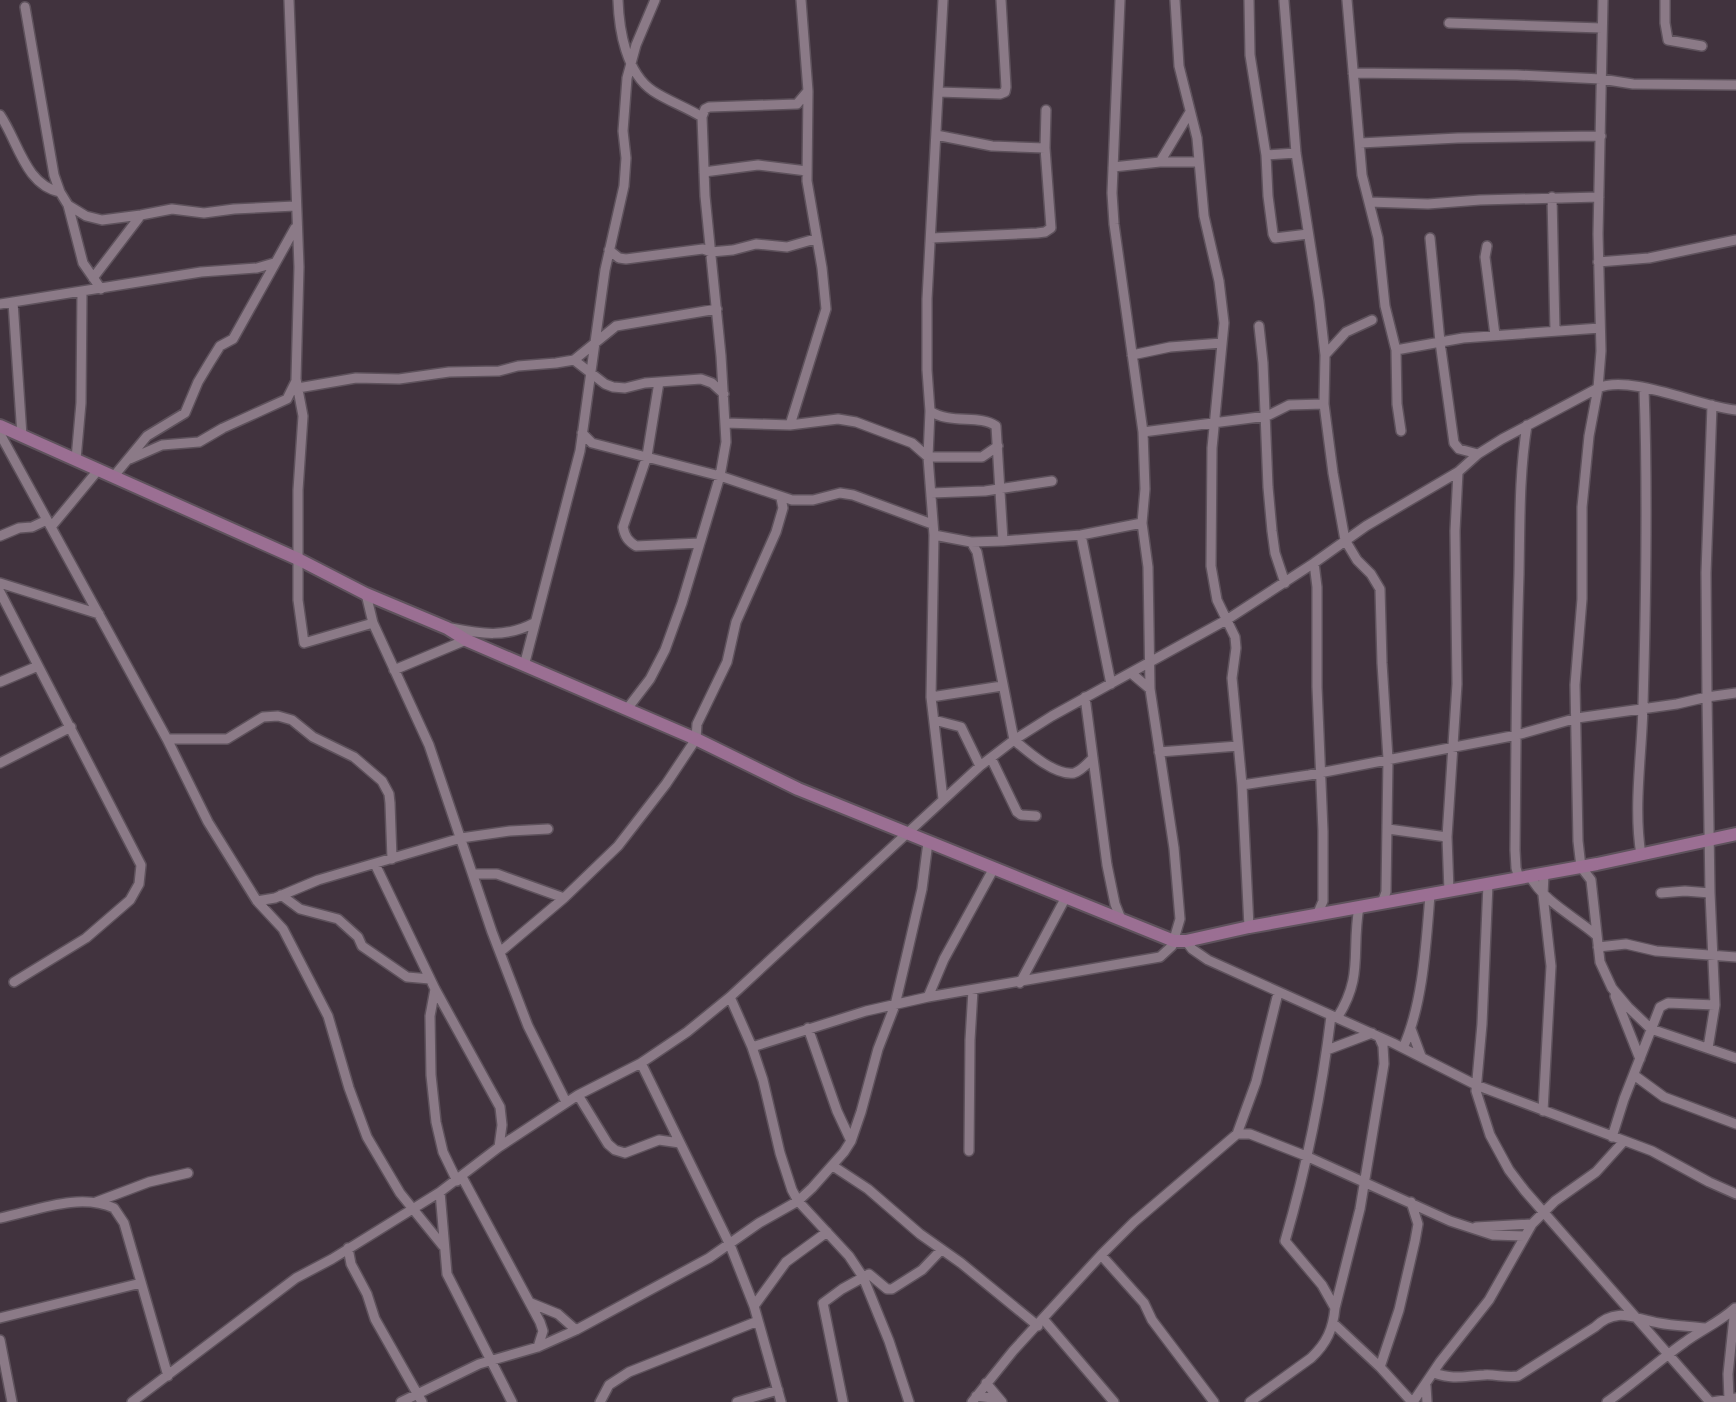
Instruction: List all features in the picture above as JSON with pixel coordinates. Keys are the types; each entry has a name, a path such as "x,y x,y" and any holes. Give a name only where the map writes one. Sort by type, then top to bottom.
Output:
{"street":[{"path":"289,0 299,267 297,383 303,416 299,472 298,600 304,643 373,623"},
{"path":"618,0 621,26 631,62 644,84 702,117"},
{"path":"524,666 580,451 609,250 626,174 623,131 627,78 655,0"},
{"path":"790,425 826,309 807,171 808,91 801,0"},
{"path":"943,0 926,346 930,411 928,457 934,535 931,697 943,799"},
{"path":"938,92 1005,92 1001,0"},
{"path":"1120,0 1113,167 1114,224 1143,432 1145,489 1142,523 1148,567 1150,688 1177,876 1180,941"},
{"path":"1175,0 1179,66 1197,138 1204,216 1222,303 1223,343 1214,421 1211,566 1215,590 1235,637 1232,678 1242,785 1249,927"},
{"path":"1249,0 1250,55 1266,155 1268,196 1275,238 1308,234"},
{"path":"1348,0 1362,175 1378,238 1388,325 1396,351 1397,404 1401,431"},
{"path":"1603,0 1598,388 1589,436 1582,507 1582,599 1575,685 1576,807 1581,867 1591,880 1600,962 1640,1059"},
{"path":"1665,0 1668,40 1702,46"},
{"path":"1284,1 1296,153 1318,287 1325,355 1324,404 1332,473 1345,540 1380,589 1388,759 1386,899"},
{"path":"25,7 50,157 60,192 68,205 83,263 102,289"},
{"path":"1449,23 1602,28"},
{"path":"1353,73 1517,75 1601,79 1633,84 1736,85"},
{"path":"626,709 639,696 659,663 682,603 720,476 726,423 704,172 702,117 705,109 709,107 797,104 808,91"},
{"path":"931,238 1048,231 1052,224 1045,148 1046,110"},
{"path":"1160,162 1190,112"},
{"path":"0,116 29,171 51,190 60,192"},
{"path":"936,135 992,146 1045,148"},
{"path":"1360,143 1471,137 1601,136"},
{"path":"1266,155 1296,153"},
{"path":"1113,167 1160,162 1198,162"},
{"path":"704,172 758,165 807,171"},
{"path":"1552,197 1555,331"},
{"path":"1369,202 1428,204 1599,197"},
{"path":"68,205 94,219 172,209 204,213 295,206"},
{"path":"93,278 141,215"},
{"path":"114,476 130,459 139,443 185,413 198,382 220,345 233,340 296,226"},
{"path":"1430,238 1440,342 1454,443 1459,449 1478,454"},
{"path":"609,250 619,258 626,259 702,249 711,252 733,250 756,244 788,247 815,239"},
{"path":"1598,262 1649,258 1736,240"},
{"path":"1487,246 1485,257 1496,335"},
{"path":"0,304 201,272 257,268 274,263"},
{"path":"76,459 82,403 82,291"},
{"path":"13,302 22,436"},
{"path":"1325,355 1346,332 1372,320 1385,306"},
{"path":"297,383 499,371 574,360 594,346 608,331 623,324 717,309"},
{"path":"1372,320 1388,325"},
{"path":"1259,326 1272,531 1284,583"},
{"path":"1396,351 1496,335 1600,328"},
{"path":"1132,355 1170,347 1223,343"},
{"path":"574,360 613,387 701,379 712,383 724,394"},
{"path":"659,382 647,456 623,527 624,534 636,546 700,543"},
{"path":"130,459 162,445 199,442 223,428 272,408 290,396 297,383"},
{"path":"132,1402 296,1278 440,1192 499,1147 566,1102 641,1063 687,1032 730,997 979,766 1014,740 1227,619 1345,540 1458,472 1478,454 1598,388 1612,384 1644,389 1736,410"},
{"path":"1641,855 1638,809 1643,710 1647,486 1644,389"},
{"path":"1143,432 1266,416 1289,405 1324,404"},
{"path":"1708,1048 1715,1005 1708,841 1706,573 1712,405"},
{"path":"930,411 942,418 992,423 996,426 1003,541"},
{"path":"930,425 942,418"},
{"path":"726,423 790,425 838,419 856,422 912,443 928,457 982,457 998,446"},
{"path":"1527,425 1521,458 1516,636 1516,868 1543,895 1580,920 1596,935"},
{"path":"0,426 298,559 366,594 447,628 466,640 696,739 798,789 1180,941 1208,960 1421,1056 1476,1085 1652,1151 1736,1194"},
{"path":"582,433 587,441 600,446 720,476 781,498 813,500 840,493 853,495 932,524"},
{"path":"0,434 99,614 208,822 257,901 283,929 328,1016 349,1088 367,1137 389,1176 443,1246"},
{"path":"912,443 929,436"},
{"path":"580,451 600,446"},
{"path":"0,536 19,528 49,523 99,469"},
{"path":"1448,891 1447,837 1457,684 1455,531 1458,472"},
{"path":"931,493 999,489 1052,481"},
{"path":"781,498 783,508"},
{"path":"500,952 564,898 618,846 666,784 696,739 697,724 727,662 736,622 766,557 783,508 792,500"},
{"path":"934,535 976,542 1003,541 1081,535 1142,523"},
{"path":"1081,535 1111,684"},
{"path":"976,542 1014,740 1034,757 1065,773 1081,770 1092,759"},
{"path":"1314,563 1317,587 1317,687 1322,772 1324,914"},
{"path":"0,583 99,614"},
{"path":"0,592 3,606 71,727 141,865 139,884 130,900 86,938 14,982"},
{"path":"366,594 373,623 429,745 528,1026 566,1102"},
{"path":"1222,608 1240,610"},
{"path":"447,628 506,634 534,623"},
{"path":"394,670 466,640"},
{"path":"1108,665 1150,688"},
{"path":"0,682 38,666"},
{"path":"931,697 1002,686"},
{"path":"1242,785 1517,735 1577,718 1643,710 1736,693"},
{"path":"1086,697 1110,884 1121,919"},
{"path":"166,739 227,739 262,717 278,716 292,720 313,737 354,757 382,781 390,803 392,859"},
{"path":"934,720 961,727 979,766"},
{"path":"0,763 71,727"},
{"path":"1159,752 1238,746"},
{"path":"991,758 1017,812 1021,815 1036,816"},
{"path":"1375,762 1386,778"},
{"path":"942,777 959,784"},
{"path":"257,901 461,838 548,829"},
{"path":"1388,829 1447,837"},
{"path":"752,1047 895,1004 1160,957 1180,941 1359,907 1386,899 1430,895 1581,867 1736,834"},
{"path":"401,1402 420,1397 479,1364 538,1347 576,1330 709,1258 765,1219 799,1201 832,1166 851,1141 869,1088 878,1049 895,1004 922,889 928,842"},
{"path":"375,864 435,989 500,1107 502,1125 499,1147"},
{"path":"928,997 944,959 994,868"},
{"path":"473,874 497,874 564,898"},
{"path":"1543,1111 1551,966 1543,895 1544,874"},
{"path":"1488,884 1482,1024 1476,1085 1477,1097 1490,1135 1509,1170 1711,1402 1732,1398 1728,1374 1735,1330 1735,1306"},
{"path":"1661,893 1710,893"},
{"path":"281,895 300,909 338,919 358,937 362,946 407,977 430,979"},
{"path":"1403,1048 1411,1029 1423,961 1430,895"},
{"path":"1020,982 1066,897"},
{"path":"1335,1308 1309,1268 1285,1241 1306,1156 1334,1017 1346,1004 1355,975 1359,907"},
{"path":"1598,947 1626,944 1656,951 1736,957"},
{"path":"1612,988 1651,1029 1736,1058"},
{"path":"435,989 430,1016 431,1075 436,1122 443,1152 531,1303 543,1331 538,1347"},
{"path":"970,1151 973,990"},
{"path":"974,1399 1101,1255 1134,1222 1237,1134 1256,1082 1278,993"},
{"path":"730,997 752,1047 768,1096 780,1153 792,1190 849,1255 863,1276 889,1341 909,1402"},
{"path":"1612,1137 1660,1007 1668,1003 1715,1005"},
{"path":"808,1028 837,1111 851,1141"},
{"path":"1411,1029 1421,1056"},
{"path":"1327,1050 1375,1035"},
{"path":"1255,1401 1320,1349 1334,1324 1335,1308 1356,1231 1384,1064 1383,1046 1375,1035"},
{"path":"1384,1064 1393,1043"},
{"path":"641,1063 730,1245 754,1306 781,1402"},
{"path":"1634,1075 1664,1097 1736,1124"},
{"path":"578,1095 615,1150 625,1153 659,1140 680,1143"},
{"path":"1243,1122 1250,1134"},
{"path":"1237,1134 1250,1134 1306,1156 1471,1228 1507,1237 1524,1236"},
{"path":"1334,1324 1413,1402 1489,1300 1532,1224 1543,1212 1596,1172 1624,1141"},
{"path":"832,1166 868,1189 941,1250 1041,1323 1114,1402"},
{"path":"0,1218 50,1206 94,1203 149,1182 188,1173"},
{"path":"440,1192 443,1246 450,1283 512,1402"},
{"path":"1380,1367 1399,1310 1415,1241 1418,1224 1410,1202"},
{"path":"94,1203 114,1208 124,1223 168,1376"},
{"path":"1471,1228 1532,1224"},
{"path":"754,1306 786,1262 827,1232"},
{"path":"1507,1237 1517,1250"},
{"path":"348,1248 351,1264 367,1294 375,1319 420,1397"},
{"path":"841,1401 822,1305 863,1276 871,1274 889,1290 922,1270 941,1250"},
{"path":"1101,1255 1144,1303 1152,1320 1214,1402"},
{"path":"0,1318 141,1283"},
{"path":"531,1303 558,1314 576,1330"},
{"path":"1607,1402 1705,1328 1722,1320 1735,1306"},
{"path":"1434,1373 1457,1379 1485,1375 1505,1378 1518,1376 1605,1318 1635,1315 1656,1323 1705,1328"},
{"path":"1722,1320 1735,1330"},
{"path":"600,1402 609,1385 629,1372 758,1321"},
{"path":"0,1340 12,1402"},
{"path":"986,1383 1001,1402"},
{"path":"1426,1386 1427,1402"},
{"path":"737,1402 778,1390"},
{"path":"974,1399 992,1398 1001,1402"}]}
